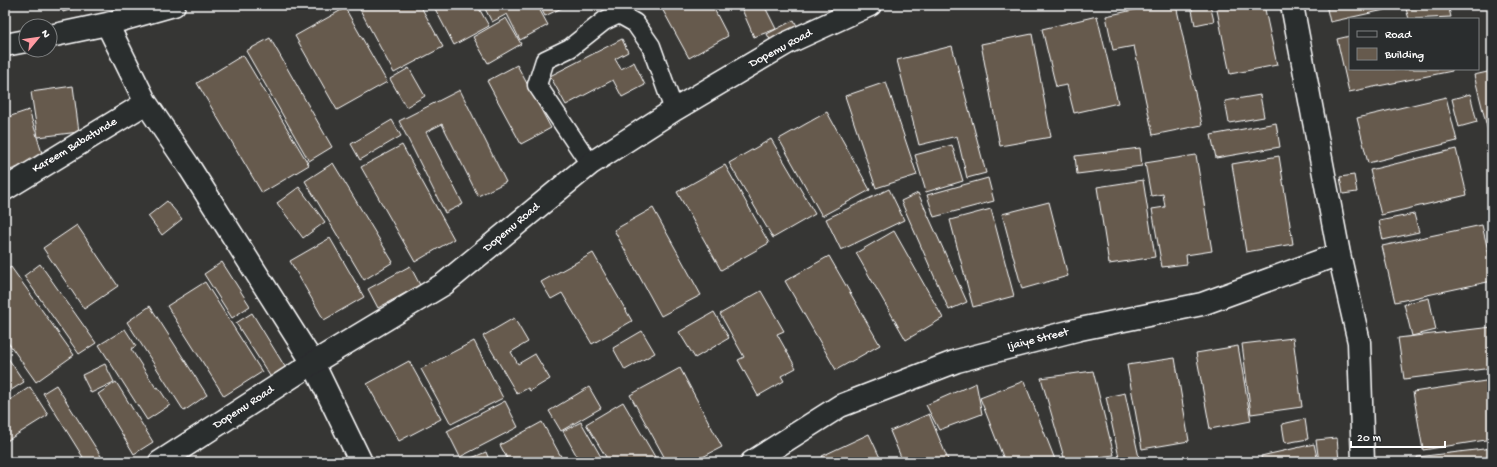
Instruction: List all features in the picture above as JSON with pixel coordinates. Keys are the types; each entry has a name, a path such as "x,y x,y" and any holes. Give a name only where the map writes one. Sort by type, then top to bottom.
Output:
{"street":[{"path":"58,34 107,24 174,5"},
{"name":"Dopemu Road","path":"160,462 313,363 444,284 590,164 674,110 787,43 870,5"},
{"path":"1292,5 1339,254 1359,342 1363,462"},
{"path":"107,24 146,104 192,172 313,363 361,462"},
{"path":"5,45 18,42"},
{"name":"Kareem Babatunde","path":"5,189 146,104"},
{"name":"Ijaiye Street","path":"752,462 840,406 957,361 1080,329 1202,304 1339,254"}],"lane":[{"path":"590,164 537,85 545,60 570,48 604,21 619,14 635,23 651,46 674,110"}],"building":[{"path":"61,5 86,5 63,12"},
{"path":"420,5 443,47 394,73 358,6"},
{"path":"433,5 477,5 489,26 454,45"},
{"path":"483,5 537,5 548,25 520,40 507,14 492,22"},
{"path":"539,5 568,5 545,16"},
{"path":"660,5 712,5 728,36 689,58"},
{"path":"740,5 773,5 766,9 776,29 754,37"},
{"path":"1156,5 1176,5 1202,125 1153,135 1134,46 1113,50 1106,16"},
{"path":"1191,5 1210,5 1214,21 1195,25"},
{"path":"1216,5 1264,5 1277,65 1230,74"},
{"path":"1326,5 1407,5 1330,22"},
{"path":"1424,5 1448,5 1451,17 1409,18 1406,9"},
{"path":"345,8 387,82 337,110 295,36"},
{"path":"1097,16 1118,103 1074,113 1067,85 1056,87 1042,29"},
{"path":"506,18 521,44 488,63 473,37"},
{"path":"794,20 799,30 773,45 767,34"},
{"path":"1032,34 1051,137 1000,146 981,44"},
{"path":"1349,36 1349,70 1452,71 1349,92 1337,39"},
{"path":"270,38 332,147 309,161 246,51"},
{"path":"622,39 628,52 615,59 621,69 634,62 645,85 622,97 613,80 566,105 550,76"},
{"path":"952,46 986,173 967,178 957,136 919,145 897,60"},
{"path":"243,55 309,165 262,193 197,83"},
{"path":"517,65 551,128 521,144 487,81"},
{"path":"409,68 425,96 406,107 390,79"},
{"path":"1492,71 1492,130 1488,131 1474,75"},
{"path":"886,82 917,175 876,188 845,96"},
{"path":"73,86 79,132 38,137 31,92"},
{"path":"460,90 506,182 478,196 442,124 426,132 463,204 445,213 399,121"},
{"path":"1470,94 1477,122 1459,127 1452,99"},
{"path":"1260,95 1264,117 1229,123 1225,101"},
{"path":"1446,97 1457,141 1368,163 1357,118"},
{"path":"29,110 44,160 6,171 5,118"},
{"path":"827,112 870,190 822,216 779,139"},
{"path":"392,120 401,136 360,160 351,144"},
{"path":"1276,123 1280,147 1216,158 1211,135"},
{"path":"771,139 815,214 773,238 729,163"},
{"path":"402,145 454,239 415,262 361,167"},
{"path":"952,145 963,181 926,192 915,155"},
{"path":"1492,145 1492,172 1486,146"},
{"path":"1140,148 1142,166 1077,174 1075,156"},
{"path":"1456,149 1467,195 1381,215 1370,170"},
{"path":"1196,155 1212,251 1186,255 1187,264 1162,267 1152,209 1165,207 1163,194 1151,196 1145,163"},
{"path":"1279,156 1293,244 1246,252 1232,164"},
{"path":"333,163 393,262 364,280 305,181"},
{"path":"725,165 769,243 721,270 677,192"},
{"path":"1354,175 1357,192 1343,194 1340,177"},
{"path":"988,178 994,201 934,217 927,195"},
{"path":"1143,180 1155,257 1109,264 1097,187"},
{"path":"299,187 325,222 303,238 277,203"},
{"path":"889,189 904,220 841,250 826,219"},
{"path":"918,193 967,302 949,310 901,201"},
{"path":"167,201 182,219 162,235 148,216"},
{"path":"1049,202 1068,276 1022,289 1002,214"},
{"path":"653,208 701,295 661,316 614,230"},
{"path":"991,209 1014,296 973,307 950,220"},
{"path":"1414,214 1419,232 1383,240 1379,221"},
{"path":"77,225 118,286 84,309 43,248"},
{"path":"1482,225 1492,268 1492,281 1395,302 1382,246"},
{"path":"894,231 943,318 906,340 856,253"},
{"path":"330,238 364,297 324,320 290,261"},
{"path":"593,253 632,321 592,344 562,293 551,299 541,282"},
{"path":"829,256 880,345 836,370 785,281"},
{"path":"222,262 250,306 232,318 204,274"},
{"path":"40,264 96,343 79,354 24,276"},
{"path":"410,266 420,285 378,308 368,289"},
{"path":"11,267 74,355 36,382 5,338 5,271"},
{"path":"205,282 262,372 224,396 167,306"},
{"path":"761,291 784,331 777,334 796,368 781,376 784,381 758,396 738,360 744,357 720,314"},
{"path":"1429,298 1436,330 1412,336 1404,304"},
{"path":"150,306 207,395 184,411 127,322"},
{"path":"714,312 729,338 695,358 679,332"},
{"path":"252,313 287,370 272,379 236,323"},
{"path":"514,318 528,342 511,352 518,364 535,354 550,379 530,391 528,388 517,394 483,336"},
{"path":"1492,327 1492,368 1404,379 1398,338"},
{"path":"125,329 136,346 131,349 156,388 158,387 170,405 147,420 99,345"},
{"path":"642,331 655,353 625,370 613,348"},
{"path":"1293,338 1302,407 1251,414 1242,344"},
{"path":"474,341 503,398 451,424 421,369"},
{"path":"1238,346 1251,421 1210,429 1196,353"},
{"path":"8,358 24,382 5,394 5,359"},
{"path":"1175,358 1189,441 1142,449 1127,365"},
{"path":"409,361 441,419 399,441 367,384"},
{"path":"105,364 114,382 91,393 82,375"},
{"path":"680,368 722,447 693,462 667,462 630,395"},
{"path":"1093,371 1114,455 1065,461 1041,378"},
{"path":"1492,380 1492,439 1423,450 1413,392"},
{"path":"1024,381 1056,462 1005,462 980,398"},
{"path":"116,382 153,442 134,454 98,394"},
{"path":"976,383 982,414 939,430 926,405"},
{"path":"56,385 101,456 91,462 86,462 43,393"},
{"path":"30,387 48,415 5,442 5,403"},
{"path":"589,387 601,408 561,431 549,411"},
{"path":"1125,393 1140,462 1120,462 1106,397"},
{"path":"505,401 518,427 460,457 447,431"},
{"path":"623,402 658,462 609,462 586,424"},
{"path":"929,414 949,462 903,462 890,431"},
{"path":"1305,419 1308,439 1285,443 1282,424"},
{"path":"542,422 564,462 509,462 500,445"},
{"path":"581,422 604,462 580,462 563,431"},
{"path":"869,434 882,462 825,462 822,456"},
{"path":"1337,438 1339,461 1319,462 1316,440"},
{"path":"1314,444 1318,462 1262,462 1261,456"},
{"path":"1492,448 1492,462 1418,462 1417,457"},
{"path":"486,452 490,462 462,462"}]}
